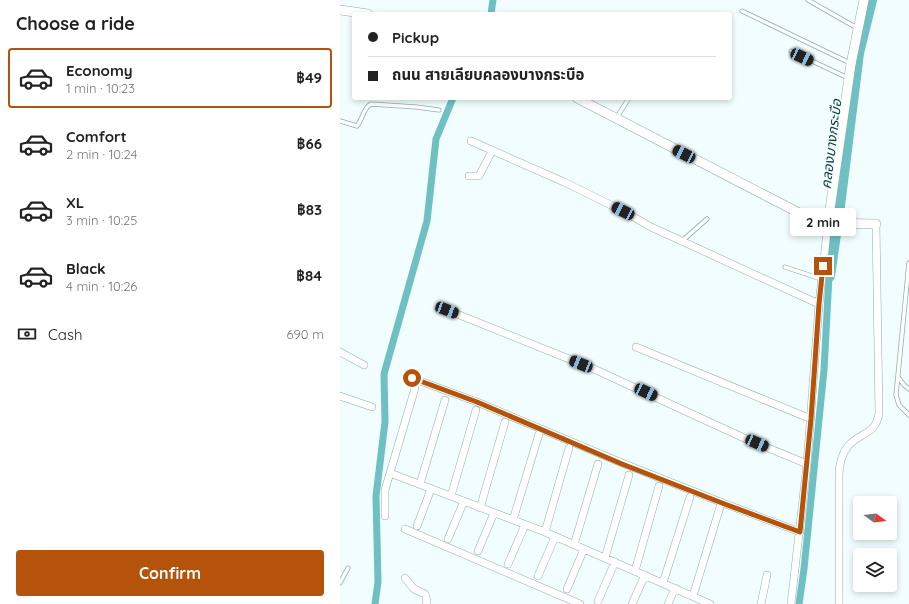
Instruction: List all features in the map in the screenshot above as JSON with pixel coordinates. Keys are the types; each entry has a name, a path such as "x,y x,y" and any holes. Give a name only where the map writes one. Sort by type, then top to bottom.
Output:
{"street":[{"path":"791,604 807,464 821,279 851,64 864,0"},
{"path":"340,10 354,12"},
{"path":"584,100 594,103 617,119 805,216 828,224 876,224 879,413 878,419 873,428 848,447 840,463 839,604"},
{"path":"471,141 595,197 651,227 819,304"},
{"path":"469,176 479,176 492,151"},
{"path":"447,310 594,369 744,438 807,464"},
{"path":"636,346 811,419"},
{"path":"340,352 364,365"},
{"path":"412,378 477,402 622,464 800,532"},
{"path":"385,516 384,497 415,388"},
{"path":"340,396 372,407"},
{"path":"420,484 445,400"},
{"path":"450,496 476,410"},
{"path":"480,508 505,422"},
{"path":"513,520 539,434"},
{"path":"544,532 569,448"},
{"path":"574,545 598,464"},
{"path":"390,473 544,532 675,588 706,603"},
{"path":"605,558 629,475"},
{"path":"635,571 659,486"},
{"path":"417,526 431,488"},
{"path":"663,583 690,497"},
{"path":"448,539 464,501"},
{"path":"693,596 720,507"},
{"path":"478,551 494,513"},
{"path":"508,564 525,525"},
{"path":"405,529 580,604"},
{"path":"538,576 555,537"},
{"path":"567,589 584,550"},
{"path":"598,601 615,562"},
{"path":"632,604 645,575"},
{"path":"761,604 767,575"},
{"path":"405,578 414,589 425,594 426,604"},
{"path":"668,604 675,588"}],"lane":[{"path":"808,0 858,29"},
{"path":"742,11 851,64"},
{"path":"791,51 849,79"},
{"path":"617,119 628,100"},
{"path":"340,121 357,126 361,122 366,108 371,104 439,110"},
{"path":"682,241 707,219"},
{"path":"909,263 896,399 899,405 909,415"},
{"path":"785,267 821,279"},
{"path":"898,377 909,390"},
{"path":"340,583 348,568"}],"waterway":[{"path":"491,12 493,0"},
{"name":"คลองบางกระบือ","path":"829,276 858,53 871,0"},
{"path":"375,604 378,582 376,496 385,422 384,374 427,221 436,139 452,100"},
{"name":"คลองบางกระบือ","path":"799,604 804,569 824,370 829,276"}],"route":[{"path":"412,378 477,402 622,464 800,532 811,419 823,266"}]}
